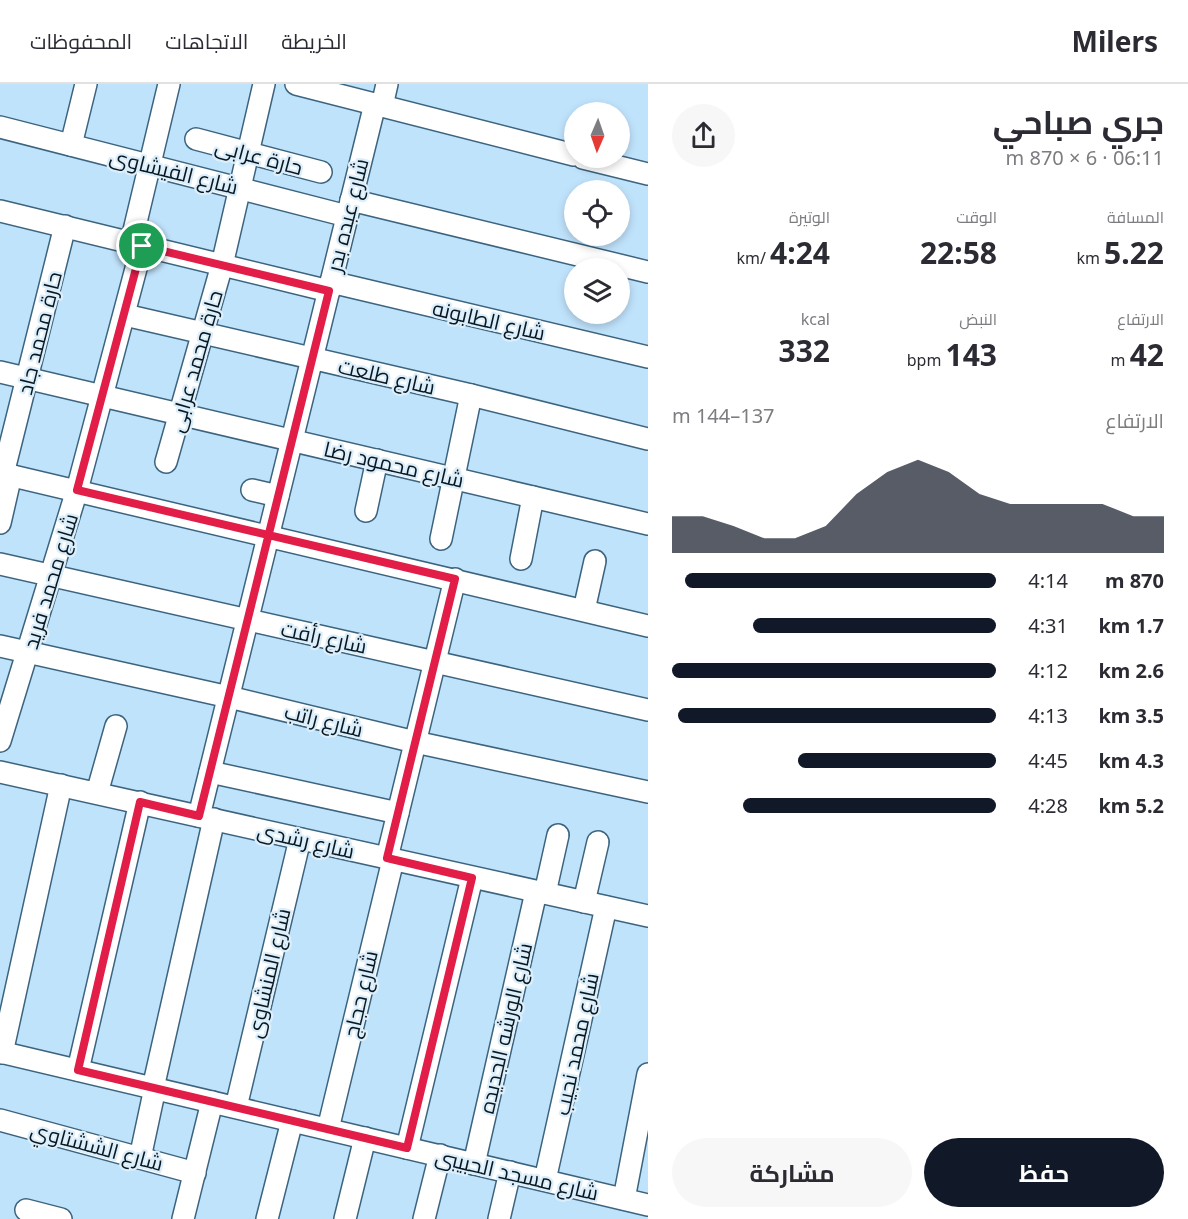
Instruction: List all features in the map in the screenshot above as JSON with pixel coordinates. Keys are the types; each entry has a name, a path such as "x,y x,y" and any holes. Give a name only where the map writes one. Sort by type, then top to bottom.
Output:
{"street":[{"path":"71,145 86,84"},
{"name":"شارع محمد فريد","path":"0,741 52,576 125,315 150,165 170,84"},
{"name":"حارة محمد عرابى","path":"166,462 222,265 264,84"},
{"path":"296,84 564,152"},
{"name":"شارع عبده بدر","path":"140,1158 207,817 210,772 349,208 387,84"},
{"name":"شارع الفيشاوى","path":"0,127 241,189 349,208 648,272"},
{"name":"حارة عرابى","path":"196,139 321,172"},
{"path":"624,168 648,174"},
{"name":"شارع الطابونه","path":"0,211 222,265 648,357"},
{"name":"حارة محمد جاد","path":"0,523 5,474 65,226"},
{"name":"شارع طلعت","path":"125,315 471,395 648,439"},
{"name":"شارع محمود رضا","path":"0,372 648,524"},
{"path":"441,539 471,395"},
{"path":"366,511 377,460"},
{"path":"5,474 584,610 647,619"},
{"path":"252,490 278,496"},
{"path":"521,559 533,497"},
{"path":"584,610 595,561"},
{"name":"شارع رأفت","path":"0,564 648,710"},
{"name":"شارع حجاج","path":"328,1129 390,859 398,813 455,579"},
{"name":"شارع راتب","path":"0,646 229,697 415,742 648,792"},
{"path":"97,793 116,726"},
{"name":"شارع رشدى","path":"0,772 648,916"},
{"path":"210,772 398,813"},
{"path":"1,1053 62,786"},
{"path":"78,1070 140,802"},
{"name":"شارع الورشه الجديده","path":"474,1164 541,892 558,835"},
{"name":"شارع المنشاوى","path":"236,1107 300,839"},
{"path":"584,902 598,842"},
{"path":"407,1148 472,878"},
{"name":"شارع محمد نجيب","path":"545,1180 606,907"},
{"name":"شارع مسجد الحبيبى","path":"1,1053 648,1205"},
{"path":"624,1199 648,1074"},
{"path":"183,1219 212,1101"},
{"name":"شارع الششتاوي","path":"0,1120 195,1173"},
{"path":"267,1219 292,1120"},
{"path":"345,1219 365,1138"},
{"path":"424,1219 440,1155"},
{"path":"499,1219 510,1172"},
{"path":"26,1210 61,1219"}],"route":[{"path":"142,246 104,396 77,490 268,535 455,579 387,858 472,878 407,1148 78,1070 140,802 199,816 268,535 329,291 142,246"}]}
